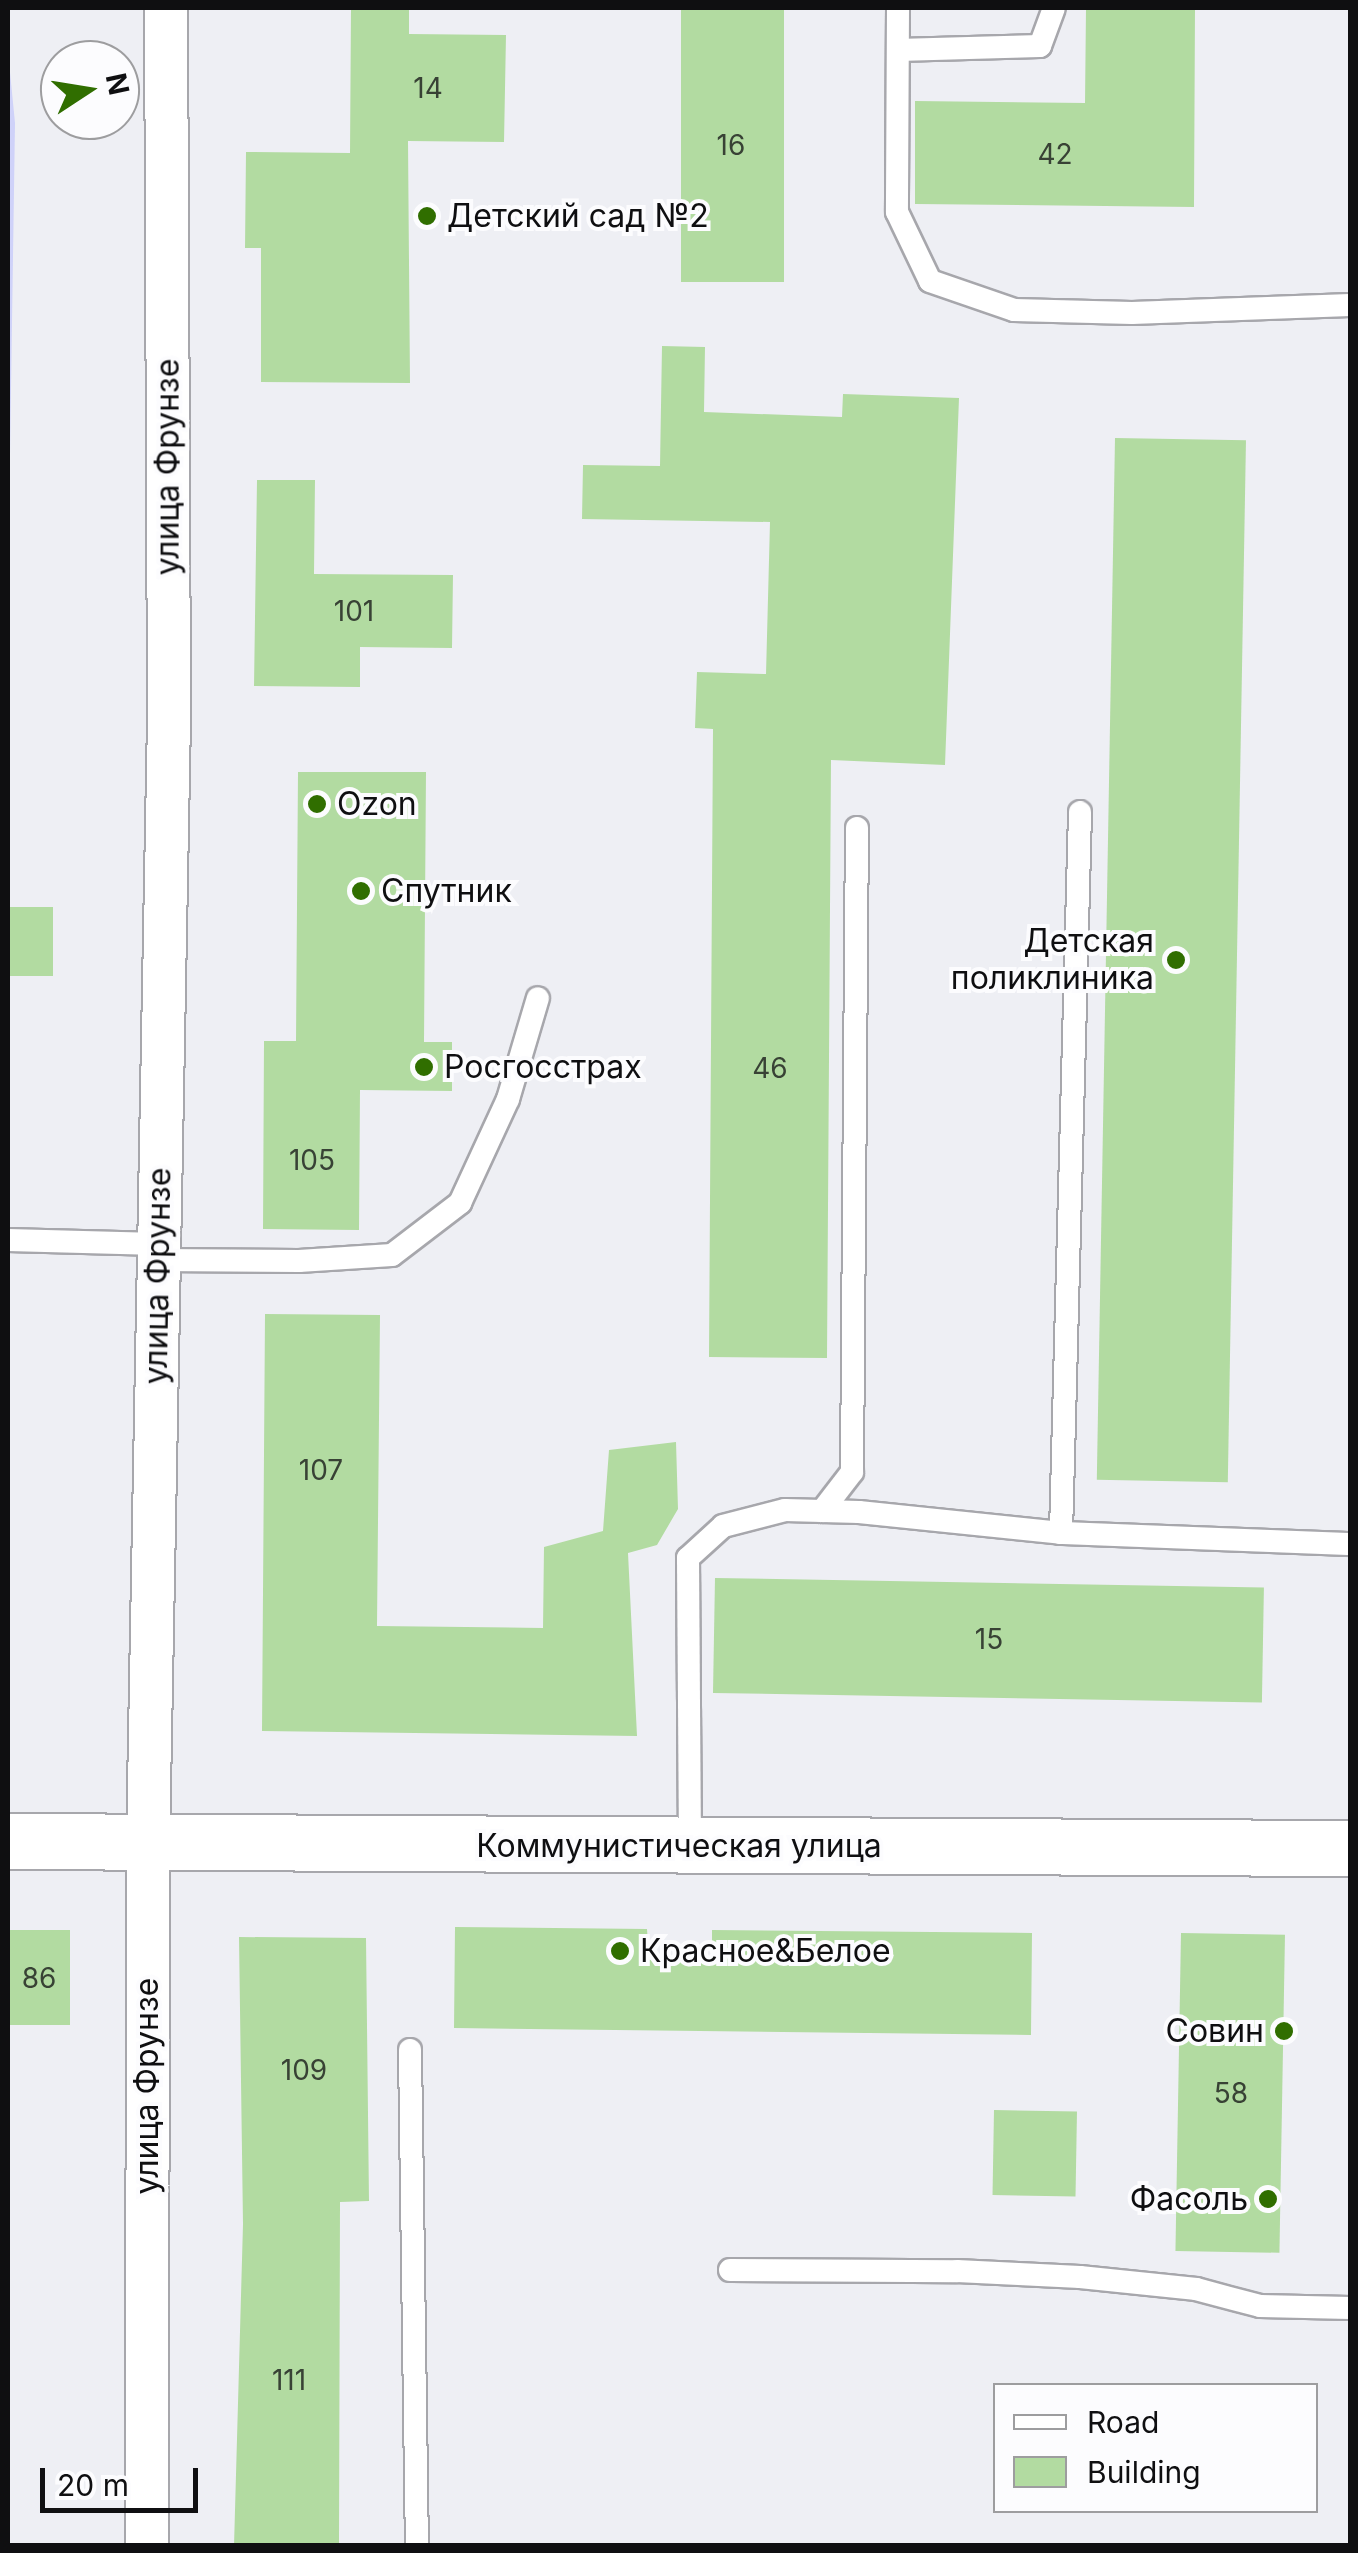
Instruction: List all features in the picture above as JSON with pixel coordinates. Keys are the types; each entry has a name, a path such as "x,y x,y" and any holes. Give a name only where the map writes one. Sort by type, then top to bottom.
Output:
{"street":[{"name":"улица Фрунзе","path":"146,2546 148,1844 169,714 166,8"},
{"name":"Коммунистическая улица","path":"8,1841 1350,1848"}],"lane":[{"path":"898,8 896,212 930,281 1014,310 1132,313 1350,305"},
{"path":"898,50 1040,46 1054,8"},
{"path":"1060,1533 1080,812"},
{"path":"822,1511 852,1472 857,828"},
{"path":"8,1240 300,1260 392,1255 460,1203 508,1100 538,998"},
{"path":"690,1846 688,1558 723,1526 786,1510 822,1511 1060,1533 1350,1544"},
{"path":"410,2050 417,2546"},
{"path":"730,2270 957,2271 1080,2277 1196,2289 1260,2306 1350,2308"}],"shaded area":[{"path":"8,52 15,123 8,589"}],"building":[{"path":"351,8 409,8 409,34 506,35 504,142 408,141 410,383 261,382 261,248 245,248 246,152 350,153"},
{"path":"681,8 784,8 784,282 681,282"},
{"path":"1086,8 1195,8 1194,207 915,204 915,101 1085,103"},
{"path":"662,346 705,347 704,412 842,417 843,394 959,398 945,765 831,760 827,1358 709,1357 713,729 695,728 697,672 766,674 770,522 582,519 583,465 660,466"},
{"name":"Детская поликлиника","path":"1115,438 1246,440 1228,1482 1097,1480"},
{"path":"257,480 315,480 314,574 453,575 452,648 360,647 360,687 254,686"},
{"path":"298,772 426,772 424,1042 452,1042 452,1091 360,1090 359,1230 263,1229 264,1041 296,1041"},
{"path":"8,907 53,907 53,976 8,976"},
{"path":"265,1314 380,1315 377,1626 543,1628 544,1547 603,1531 609,1450 676,1442 678,1509 657,1545 628,1553 637,1736 262,1731"},
{"path":"715,1578 1264,1588 1262,1703 713,1693"},
{"path":"455,1927 647,1929 649,1960 712,1959 712,1930 1032,1933 1031,2035 454,2028"},
{"path":"8,1930 70,1930 70,2025 8,2025"},
{"path":"1181,1933 1285,1935 1279,2253 1175,2251"},
{"path":"239,1937 366,1938 369,2201 340,2202 339,2546 234,2546 243,2224"},
{"path":"994,2110 1077,2111 1076,2196 993,2195"}],"place":[{"name":"Детский сад №2","path":"427,216"},
{"name":"Ozon","path":"317,804"},
{"name":"Спутник","path":"361,891"},
{"name":"Детская поликлиника","path":"1176,960"},
{"name":"Росгосстрах","path":"424,1067"},
{"name":"Красное&Белое","path":"620,1951"},
{"name":"Совин","path":"1284,2031"},
{"name":"Фасоль","path":"1268,2199"}]}
